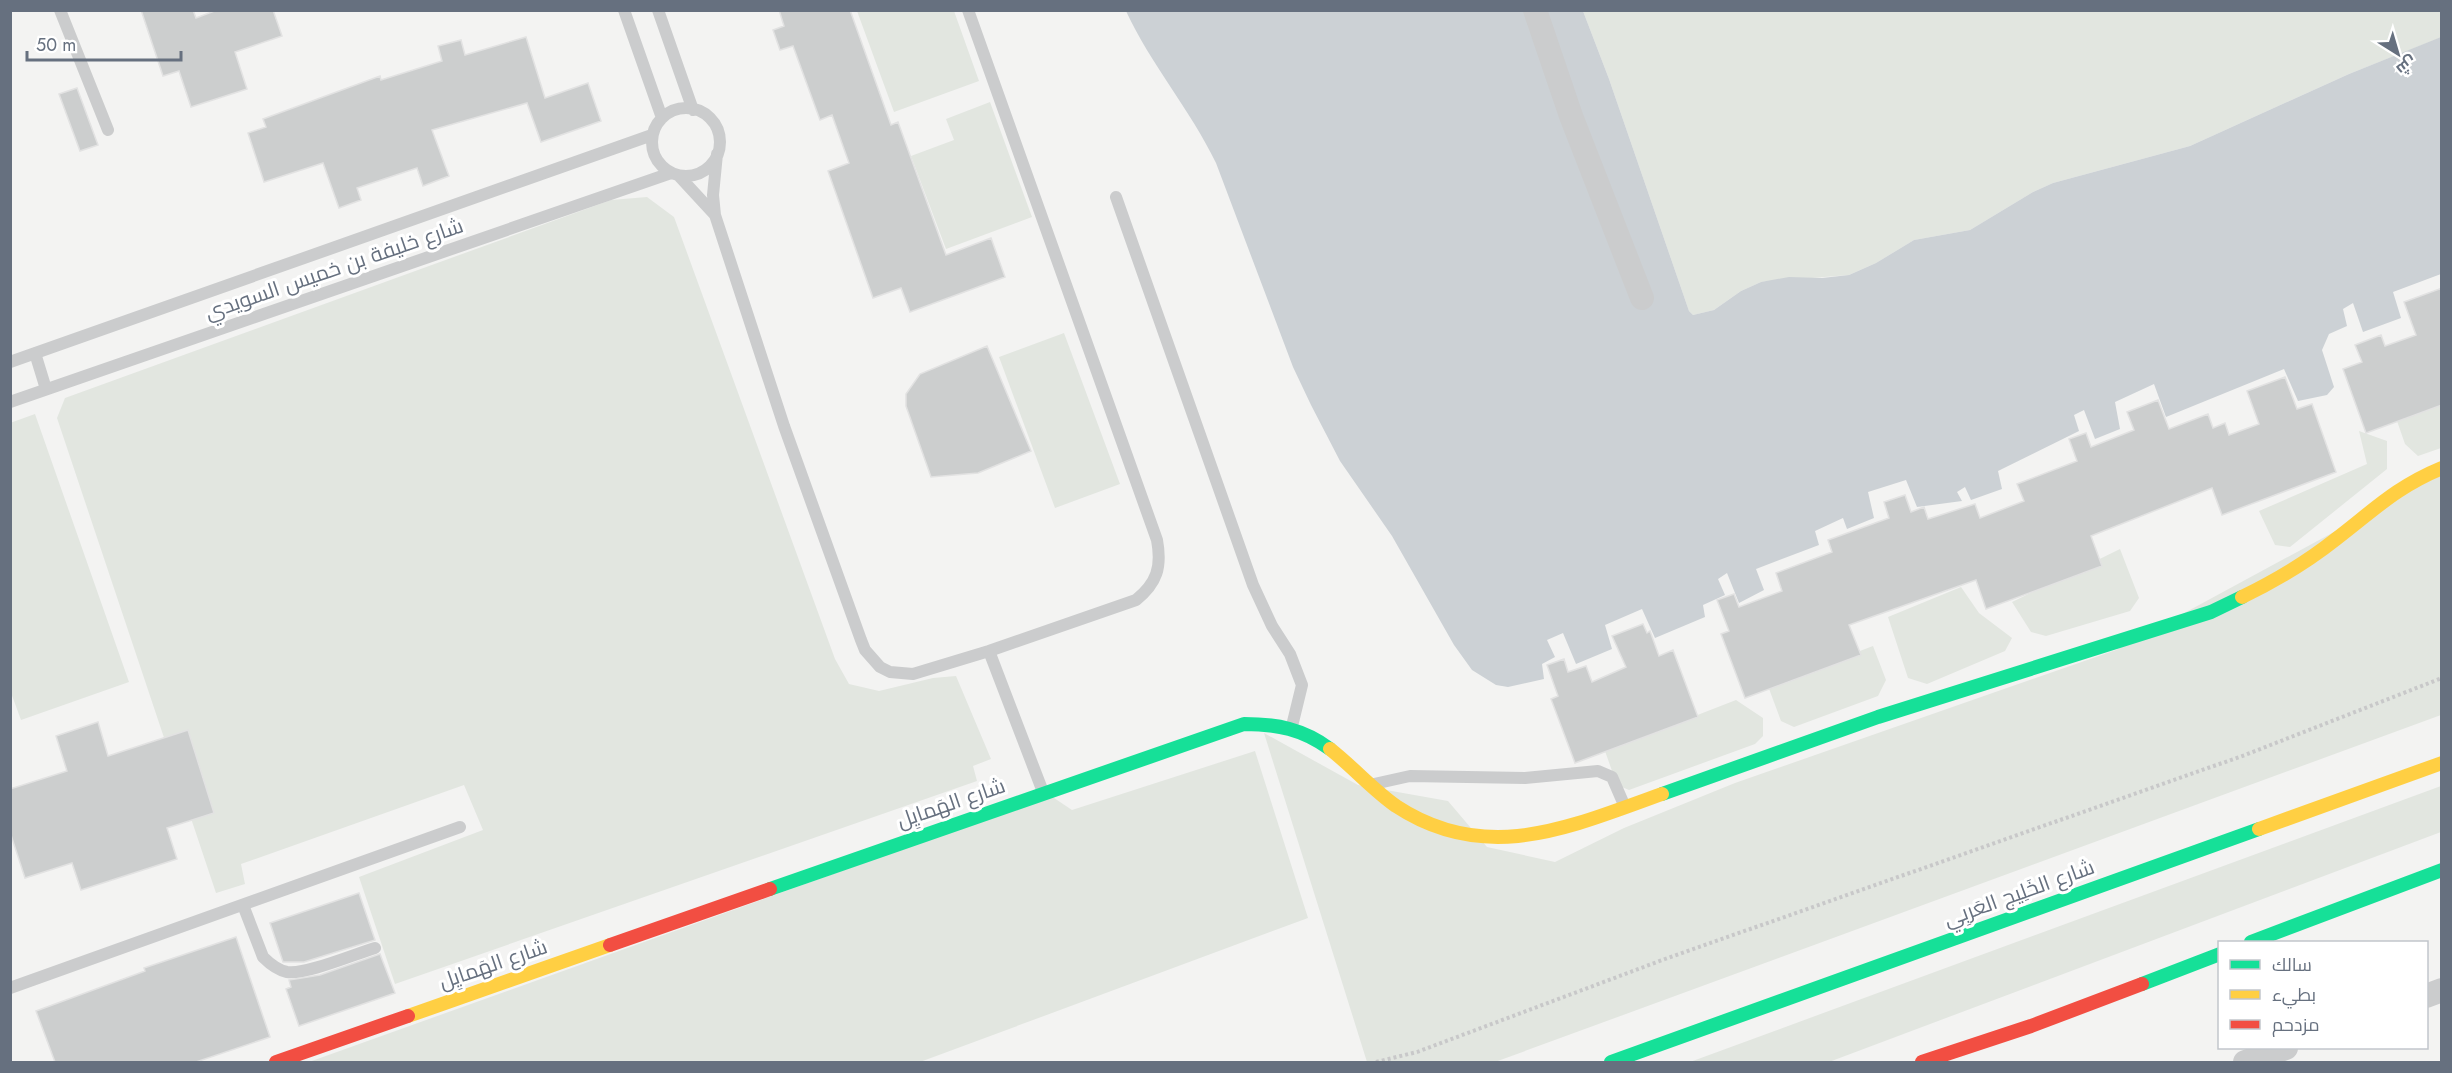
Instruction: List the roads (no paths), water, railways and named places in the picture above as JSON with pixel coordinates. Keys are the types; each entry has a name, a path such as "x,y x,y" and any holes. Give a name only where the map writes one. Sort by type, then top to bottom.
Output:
{"main road":[{"name":"شارع الهَمايِل","path":"276,1062 1226,728 1263,722 1292,727 1316,737 1332,747 1371,785 1400,807 1424,821 1466,834 1501,839 1527,838 1558,831 1878,717 2211,612 2277,580 2335,540 2389,495 2413,480 2442,468"},
{"name":"شارع الخَلِيج العَربِي","path":"1611,1062 2442,764"},
{"path":"2254,941 2442,870"},
{"path":"1922,1062 2031,1026 2218,955"},
{"path":"2006,1051 2031,1026"}],"street":[{"path":"1535,10 1571,116 1642,298"},
{"path":"2428,996 2442,990"},
{"path":"2245,1062 2281,1049"}],"lane":[{"path":"60,10 108,130"},
{"path":"624,10 662,118"},
{"path":"658,10 693,110"},
{"path":"715,215 675,174 655,158 652,135 662,118 677,110 693,110 708,117 717,130 719,146 713,195 715,215 784,426 865,650 880,667 901,674 923,671 989,651 1136,600 1149,589 1158,574 1160,557 1157,540 969,10"},
{"name":"شارع خليفة بن خميس السويدي","path":"10,362 652,135"},
{"path":"675,174 702,172 717,154"},
{"name":"شارع خليفة بن خميس السويدي","path":"10,402 675,174"},
{"path":"1116,197 1253,585 1272,626 1298,672 1302,689 1292,727"},
{"path":"35,353 46,389"},
{"path":"989,651 1043,792"},
{"path":"1371,785 1410,776 1525,778 1598,771 1612,777 1625,808"},
{"path":"10,988 460,827"},
{"path":"243,904 263,957 269,964 286,972 304,970 375,948"}]}
